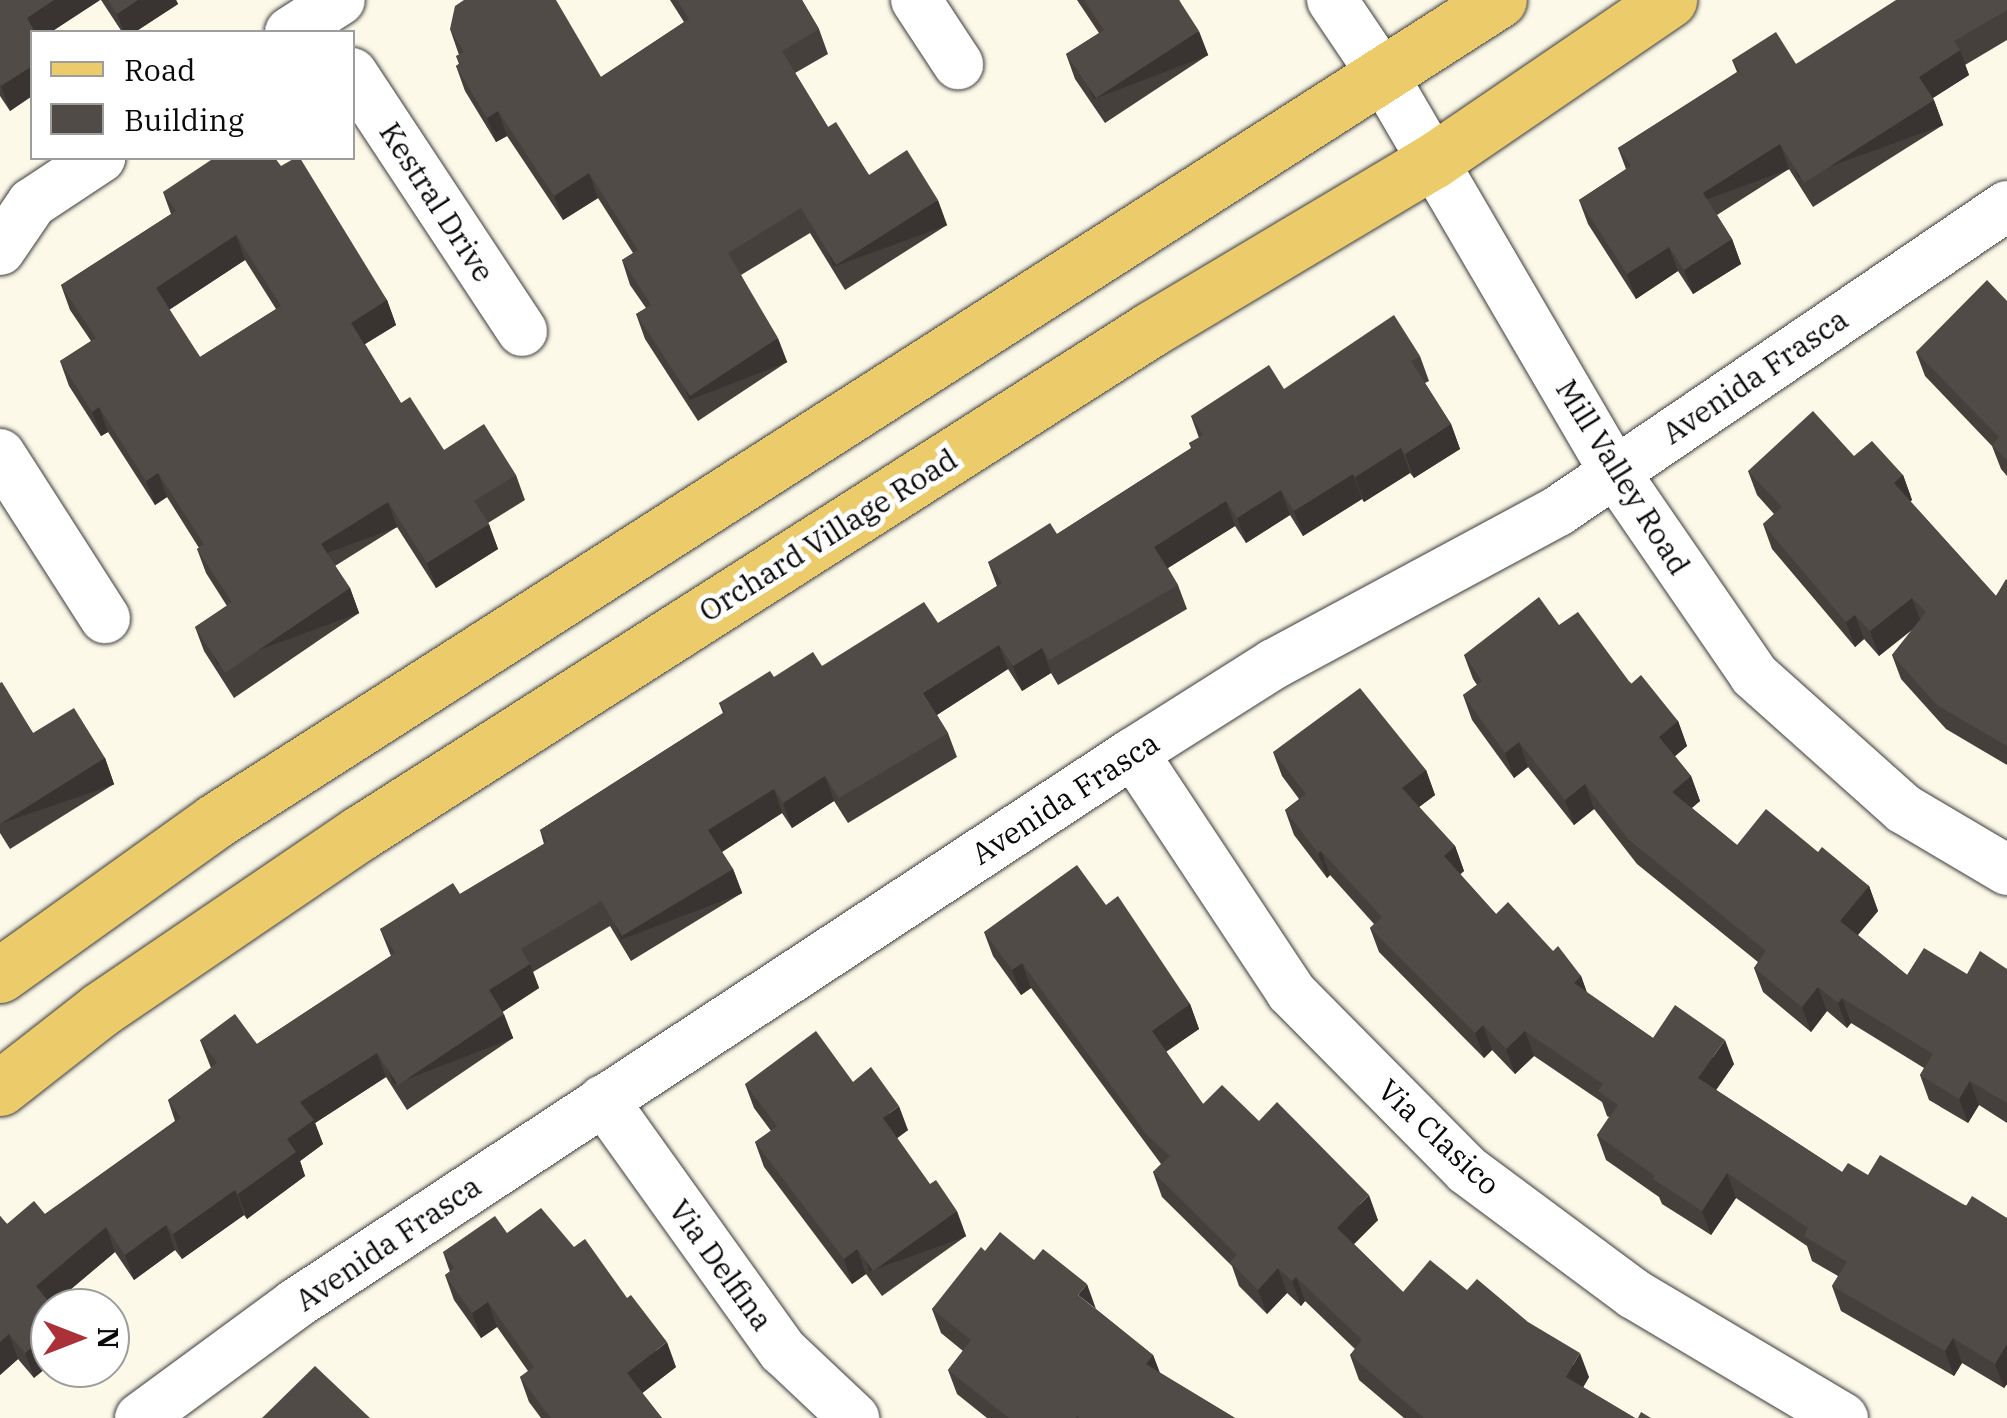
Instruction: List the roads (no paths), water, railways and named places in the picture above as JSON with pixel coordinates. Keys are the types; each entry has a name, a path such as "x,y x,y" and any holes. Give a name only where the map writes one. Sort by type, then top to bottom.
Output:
{"main road":[{"path":"0,975 215,821 1499,0"},
{"name":"Orchard Village Road","path":"0,1088 100,1009 360,833 1152,329 1433,161 1669,0"}],"street":[{"path":"916,0 958,64"},
{"name":"Mill Valley Road","path":"1332,0 1382,74 1614,471 1754,675 1904,809 2007,870"},
{"name":"Kestral Drive","path":"355,78 522,331"},
{"path":"0,250 32,202 97,160"},
{"name":"Avenida Frasca","path":"140,1418 296,1304 1132,753 1274,664 1558,511 2007,206"},
{"path":"0,454 105,618"},
{"name":"Via Clasico","path":"1132,753 1291,992 1467,1170 1634,1294 1843,1418"},
{"name":"Via Delfina","path":"603,1100 783,1351 854,1418"}]}
